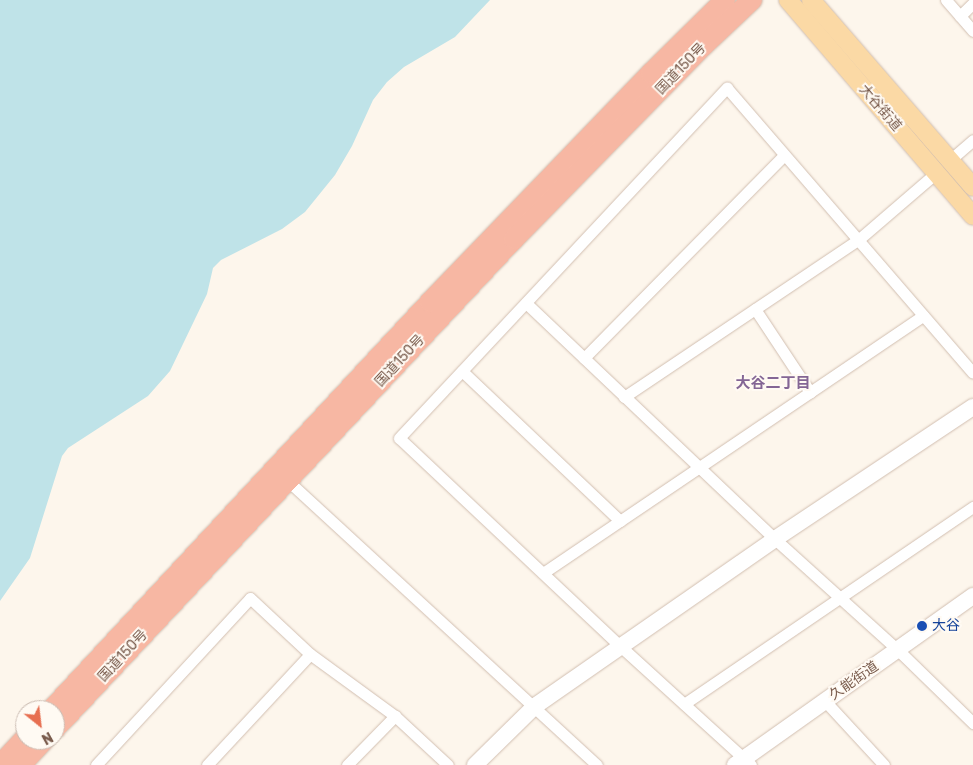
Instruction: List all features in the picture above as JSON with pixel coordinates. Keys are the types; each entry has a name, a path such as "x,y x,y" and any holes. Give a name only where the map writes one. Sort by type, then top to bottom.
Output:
{"highway":[{"name":"国道150号","path":"60,700 430,302 651,73 725,0"},
{"name":"国道150号","path":"65,718 514,239 704,45 752,0"},
{"path":"0,765 15,749"},
{"path":"21,765 35,750"}],"main road":[{"name":"大谷街道","path":"788,0 973,216"},
{"name":"大谷街道","path":"811,0 973,187"}],"street":[{"path":"946,0 973,31"},
{"path":"960,16 973,3"},
{"path":"743,763 684,704 399,438 727,88 973,373"},
{"path":"950,160 973,140"},
{"path":"584,358 784,155"},
{"path":"624,397 858,240 936,173"},
{"path":"526,303 775,539 898,650 968,710 973,723"},
{"path":"755,309 810,392"},
{"path":"543,573 923,316"},
{"path":"462,371 620,521"},
{"path":"476,765 535,706 775,539 973,407"},
{"path":"287,480 597,765"},
{"path":"684,704 973,507"},
{"name":"久能街道","path":"743,763 825,701 973,596"},
{"path":"102,763 250,598 310,654 395,716 448,765"},
{"path":"207,765 310,654"},
{"path":"825,701 884,765"},
{"path":"347,765 395,716"}],"water":[{"path":"0,0 490,0 455,37 404,67 387,82 373,100 352,146 335,175 305,212 282,229 221,260 213,268 207,294 170,371 148,396 68,448 62,456 30,558 0,601"}],"place":[{"name":"大谷","path":"922,626"}],"district":[{"name":"大谷二丁目","path":"773,384"}]}
